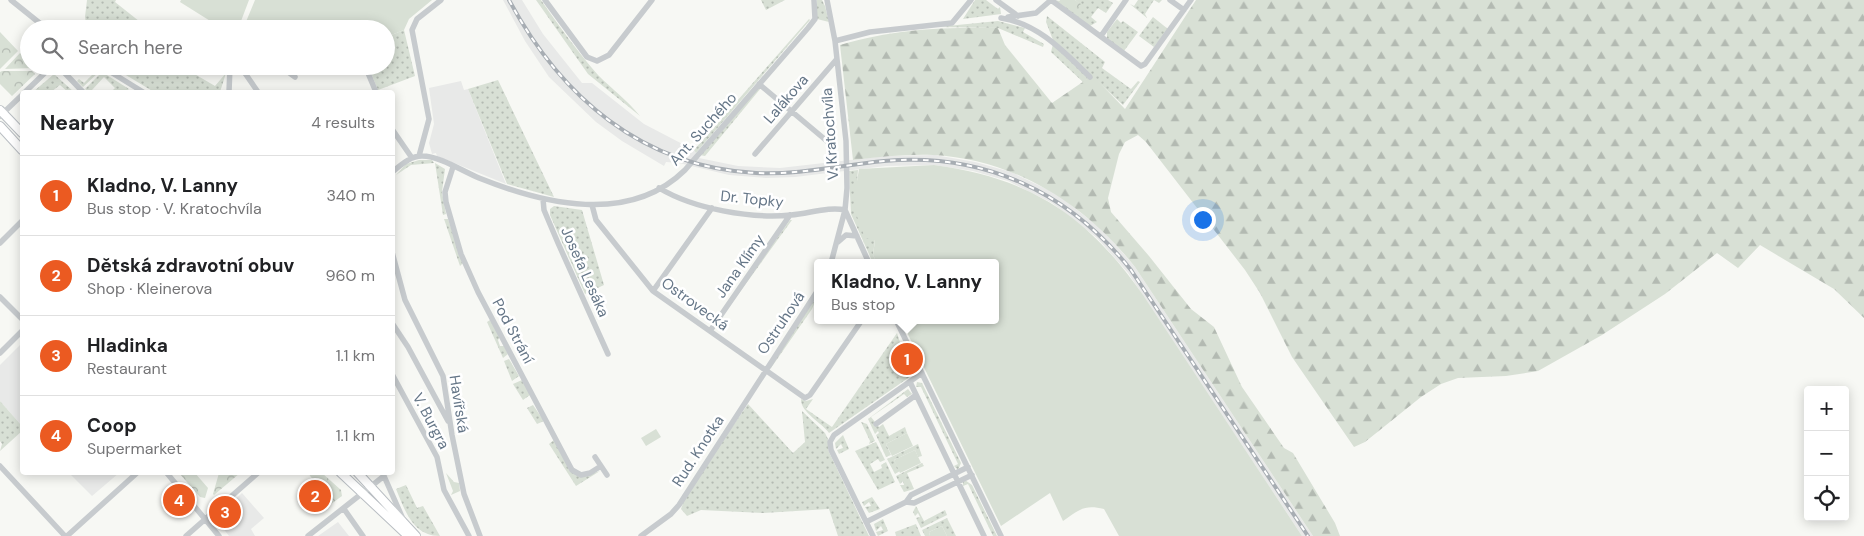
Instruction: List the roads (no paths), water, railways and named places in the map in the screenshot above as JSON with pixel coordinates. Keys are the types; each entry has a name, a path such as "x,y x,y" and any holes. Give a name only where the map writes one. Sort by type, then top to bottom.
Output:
{"main road":[{"path":"1,113 20,131"},
{"path":"2,131 20,148"},
{"path":"343,475 408,536"},
{"path":"360,475 416,536"}],"street":[{"path":"11,0 36,20"},
{"path":"395,170 412,158 419,156 429,120 412,30 416,18 441,0"},
{"path":"545,0 587,57 599,61 609,55 652,0"},
{"name":"Ant. Suchého","path":"419,156 434,159 509,190 542,199 592,206 621,202 659,188 685,170 814,19 814,0"},
{"name":"V. Kratochvíla","path":"827,0 835,41 846,147 845,210 867,259"},
{"path":"835,41 870,32 952,23 971,0"},
{"path":"996,0 1018,16"},
{"path":"1090,77 1047,37 1020,22 1001,18 1040,11 1051,0 1137,64 1144,66 1191,0"},
{"path":"1101,36 1126,0"},
{"path":"1170,0 1184,10"},
{"name":"Lalákova","path":"755,154 836,60"},
{"path":"28,90 43,75"},
{"path":"67,75 81,90"},
{"path":"116,75 140,90"},
{"path":"229,90 230,75"},
{"path":"246,75 257,90"},
{"path":"369,75 376,90"},
{"path":"759,84 834,147"},
{"path":"1,113 20,97"},
{"path":"395,133 412,158"},
{"name":"Pod Strání","path":"452,167 445,192 446,202 456,238 478,292 572,470 581,475 590,473 601,466"},
{"name":"Dr. Topky","path":"659,188 712,208 749,214 790,216 845,210"},
{"name":"Josefa Lesáka","path":"542,199 544,210 554,235 608,354"},
{"name":"Ostrovecká","path":"592,206 596,220 653,291 805,398 808,398 859,324"},
{"path":"653,291 712,208"},
{"path":"832,259 845,210"},
{"name":"Jana Klímy","path":"710,330 790,216"},
{"path":"0,242 20,223"},
{"path":"838,242 846,235 857,236"},
{"name":"Havířská","path":"395,263 405,300 443,376 451,429 466,500 480,536"},
{"name":"Ostruhová","path":"765,370 814,296"},
{"path":"0,297 20,317"},
{"path":"898,324 1001,536"},
{"path":"395,327 408,346 438,404 447,416 451,429"},
{"path":"0,353 20,333"},
{"name":"Rud. Knotka","path":"641,536 671,514 679,505 765,370"},
{"path":"873,536 831,450 830,441 834,435 922,373"},
{"name":"V. Burgra","path":"395,380 436,457 444,490 469,536"},
{"path":"910,382 984,536"},
{"path":"876,424 916,395"},
{"path":"595,456 607,475"},
{"path":"0,466 66,536 135,475"},
{"path":"866,522 906,502 911,495 968,467"},
{"path":"169,475 219,536"},
{"path":"186,536 255,475"},
{"path":"308,536 372,487 383,475"},
{"path":"384,475 405,524"},
{"path":"906,502 914,503 972,475"},
{"path":"344,509 363,536"}],"railway":[{"path":"509,0 530,35 554,67 580,96 609,121 641,141 677,157 715,168 756,173 804,171 884,161 921,160 956,163 990,171 1022,183 1052,199 1080,219 1107,243 1131,270 1308,536"}],"place":[{"name":"Kladno, V. Lanny","path":"907,359"},
{"name":"Dětská zdravotní obuv","path":"315,496"},
{"name":"Coop","path":"179,500"},
{"name":"Hladinka","path":"225,512"}]}
